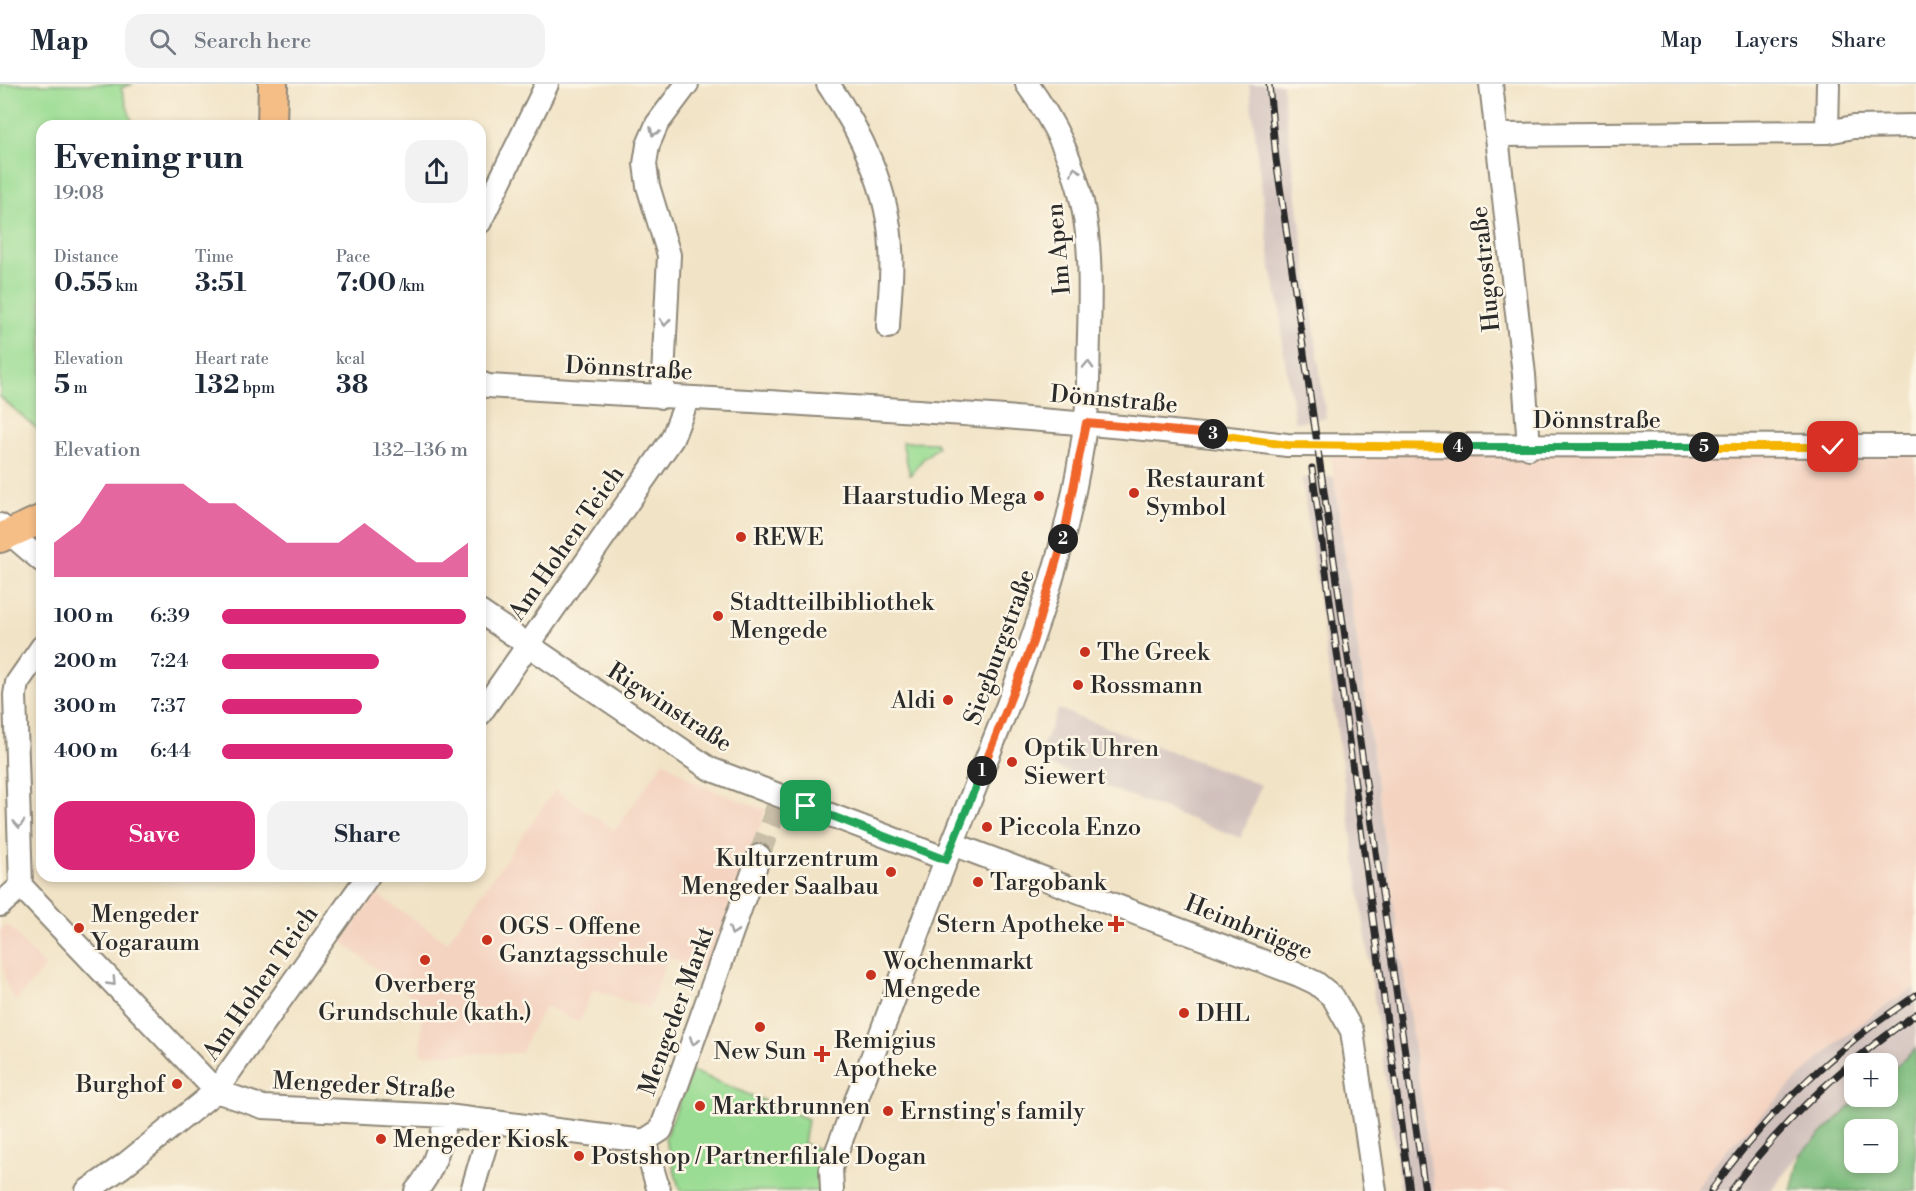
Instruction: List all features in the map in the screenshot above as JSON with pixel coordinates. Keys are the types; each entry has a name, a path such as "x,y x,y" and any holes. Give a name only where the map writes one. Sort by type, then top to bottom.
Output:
{"main road":[{"path":"272,120 273,84"},
{"path":"3,532 36,521"}],"street":[{"path":"486,210 547,84"},
{"path":"662,398 669,255 648,186 645,164 648,146 657,124 687,84"},
{"path":"828,84 862,142 878,182 888,219 891,249 888,327"},
{"name":"Im Apen","path":"1027,84 1065,146 1078,181 1087,225 1090,282 1086,423"},
{"name":"Hugostraße","path":"1491,84 1524,375 1529,448"},
{"path":"1827,132 1828,84"},
{"path":"1497,135 1827,132 1854,127 1916,126"},
{"name":"Dönnstraße","path":"486,386 1086,423 1213,434 1287,445 1529,448 1916,446"},
{"name":"Am Hohen Teich","path":"486,705 672,439 688,398"},
{"name":"Siegburgstraße","path":"831,1188 831,1168 1042,613 1059,556 1086,423"},
{"path":"3,532 36,557"},
{"name":"Rigwinstraße","path":"486,616 710,769 950,852"},
{"path":"0,905 21,886 15,695 17,683 36,656"},
{"name":"Heimbrügge","path":"950,852 1299,975 1316,983 1333,997 1352,1031 1375,1191"},
{"name":"Mengeder Markt","path":"644,1141 661,1130 759,856"},
{"name":"Am Hohen Teich","path":"87,1191 123,1166 216,1091 364,882"},
{"name":"Mengeder Straße","path":"21,886 216,1091 263,1107 447,1116 644,1141"},
{"path":"416,1191 428,1178 440,1147 447,1116"},
{"path":"472,1191 489,1133 490,1121"},
{"path":"644,1141 658,1191"}],"shaded area":[{"path":"1249,84 1282,84 1326,418 1295,422 1283,348 1280,309 1271,268"},
{"path":"1330,445 1916,446 1916,987 1889,1003 1841,1039 1796,1080 1713,1164 1695,1191 1434,1191"},
{"path":"1334,477 1434,1191 1401,1191 1302,478"},
{"path":"1058,709 1261,785 1241,838 1043,763 1048,750 1042,747"},
{"path":"664,761 701,786 766,810 706,972 668,957 649,1009 593,989 579,1023 546,1006 529,1034 522,1053 421,1054 422,1005 342,942 376,894 447,942 555,790 615,830"},
{"path":"8,925 45,967 15,1002 7,985 0,956 0,929"},
{"path":"1916,987 1916,1049 1898,1065 1898,1053 1844,1053 1844,1107 1850,1107 1800,1154 1770,1191 1695,1191 1713,1164 1796,1080 1841,1039 1889,1003"}],"green space":[{"path":"0,84 133,84 121,88 132,120 36,120 36,428 0,397"},
{"path":"902,442 936,443 938,447 924,458 910,475"},
{"path":"1916,1049 1916,1191 1791,1191 1800,1154 1850,1107 1898,1107 1898,1065"},
{"path":"692,1071 808,1119 804,1144 824,1151 817,1178 821,1191 680,1191 665,1138"}],"tunnel":[{"path":"759,856 781,796"}],"railway":[{"path":"1269,84 1276,159 1425,1191"},
{"path":"1312,468 1410,1191"},
{"path":"1711,1191 1758,1131 1811,1077 1857,1037 1916,995"},
{"path":"1731,1191 1793,1117 1865,1052 1916,1014"}],"place":[{"name":"Restaurant Symbol","path":"1134,493"},
{"name":"Haarstudio Mega","path":"1039,496"},
{"name":"REWE","path":"741,537"},
{"name":"Stadtteilbibliothek Mengede","path":"718,616"},
{"name":"The Greek","path":"1085,652"},
{"name":"Rossmann","path":"1078,685"},
{"name":"Aldi","path":"948,700"},
{"name":"Optik Uhren Siewert","path":"1012,762"},
{"name":"Piccola Enzo","path":"987,827"},
{"name":"Kulturzentrum Mengeder Saalbau","path":"891,872"},
{"name":"Targobank","path":"978,882"},
{"name":"Stern Apotheke","path":"1116,924"},
{"name":"Mengeder Yogaraum","path":"79,928"},
{"name":"OGS - Offene Ganztagsschule","path":"487,940"},
{"name":"Overberg Grundschule (kath.)","path":"425,960"},
{"name":"Wochenmarkt Mengede","path":"871,975"},
{"name":"DHL","path":"1184,1013"},
{"name":"New Sun","path":"760,1027"},
{"name":"Remigius Apotheke","path":"822,1054"},
{"name":"Burghof","path":"177,1084"},
{"name":"Marktbrunnen","path":"700,1106"},
{"name":"Ernsting's family","path":"888,1111"},
{"name":"Mengeder Kiosk","path":"381,1139"},
{"name":"Postshop / Partnerfiliale Dogan","path":"579,1156"}],"route":[{"path":"806,806 946,860 1033,642 1059,556 1086,423 1213,434 1287,445 1339,447 1833,447"}]}
